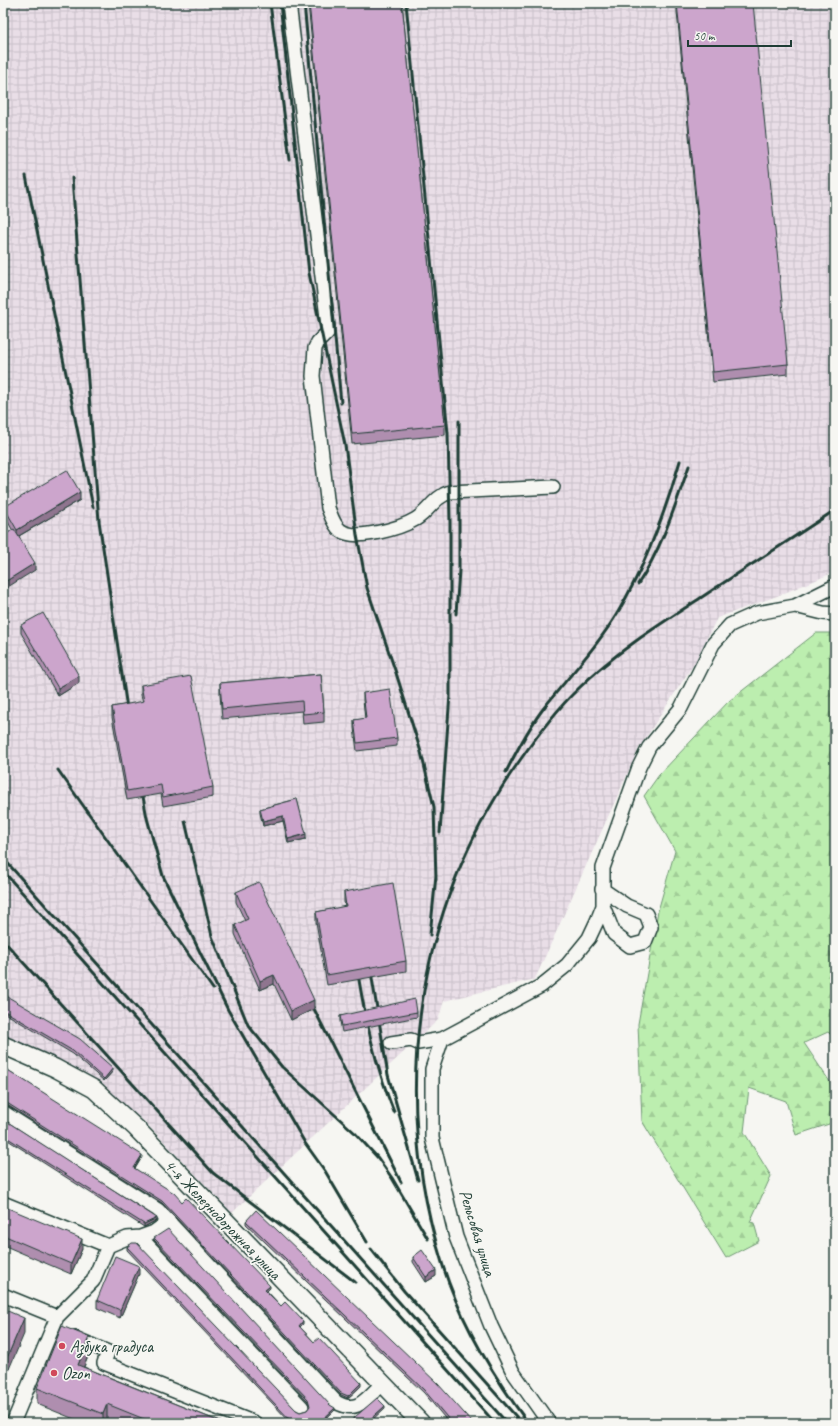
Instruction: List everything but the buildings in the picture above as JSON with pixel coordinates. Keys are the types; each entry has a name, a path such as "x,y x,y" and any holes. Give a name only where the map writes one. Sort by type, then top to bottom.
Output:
{"main road":[{"name":"4-я Железнодорожная улица","path":"3,1045 54,1068 94,1089 136,1128 382,1383 416,1422"}],"street":[{"path":"289,3 328,326 327,332 315,348 313,376 328,508 334,523 340,530 357,535 392,529 417,518 442,495 450,492 553,487"},
{"path":"602,889 627,906 646,914 651,927 645,942 630,946 614,934 603,906 602,889 603,868 639,767 649,746 681,708 714,644 730,625 757,613 795,606 835,586"},
{"path":"795,606 823,613 835,614"},
{"path":"391,1043 412,1040 418,1043 442,1039 541,986 567,965 589,938 603,906"},
{"name":"Рельсовая улица","path":"442,1039 432,1069 432,1138 456,1237 491,1326 513,1372 549,1423"},
{"path":"3,1112 158,1210 336,1402 346,1407 356,1407 382,1383"},
{"path":"3,1203 108,1246"},
{"path":"13,1423 54,1323 93,1281 108,1246 127,1238 140,1237 154,1232 169,1221"},
{"path":"140,1237 302,1407"},
{"path":"3,1295 108,1352 104,1363 255,1423"}],"path":[{"path":"832,1423 835,1420"}],"shaded area":[{"path":"3,3 835,3 835,572 777,596 717,618 695,662 639,748 535,979 444,1001 438,1020 232,1213 145,1122 99,1085 71,1067 3,1037"}],"green space":[{"path":"816,633 835,633 835,1039 828,1032 804,1043 830,1082 835,1110 835,1122 796,1135 786,1101 749,1088 744,1132 771,1176 750,1222 754,1223 759,1241 726,1258 642,1121 638,1024 658,911 675,851 644,796 659,775 729,701"}],"railway":[{"path":"270,3 290,160"},
{"path":"280,3 309,273 345,445 357,535 367,588 421,752 434,807 436,880"},
{"path":"304,3 341,403"},
{"path":"406,3 448,433 450,522 450,699"},
{"path":"26,176 93,507"},
{"path":"72,178 99,521 128,715"},
{"path":"456,614 459,570 459,421"},
{"path":"506,772 523,740 538,717 592,650 618,612 646,558 654,539 680,461"},
{"path":"638,584 647,570 661,541 689,466"},
{"path":"528,1423 502,1387 479,1348 450,1287 426,1201 417,1136 416,1070 422,1006 435,942 455,880 483,820 518,763 546,724 578,689 606,664 651,630 835,510"},
{"path":"440,833 450,694"},
{"path":"58,770 213,989"},
{"path":"141,786 147,818 163,876 228,1010 305,1143 325,1171 367,1242"},
{"path":"185,821 212,936 248,1025 282,1067 355,1133 378,1158 392,1178 428,1239"},
{"path":"3,858 507,1423"},
{"path":"3,871 495,1423"},
{"path":"430,935 436,875"},
{"path":"3,940 213,1173 355,1282"},
{"path":"370,966 388,1075 418,1180"},
{"path":"357,968 371,1041 381,1077 394,1112"},
{"path":"309,999 401,1182"},
{"path":"371,1249 404,1291 521,1422"}],"place":[{"name":"Азбука градуса","path":"62,1346"},
{"name":"Ozon","path":"54,1373"}]}
